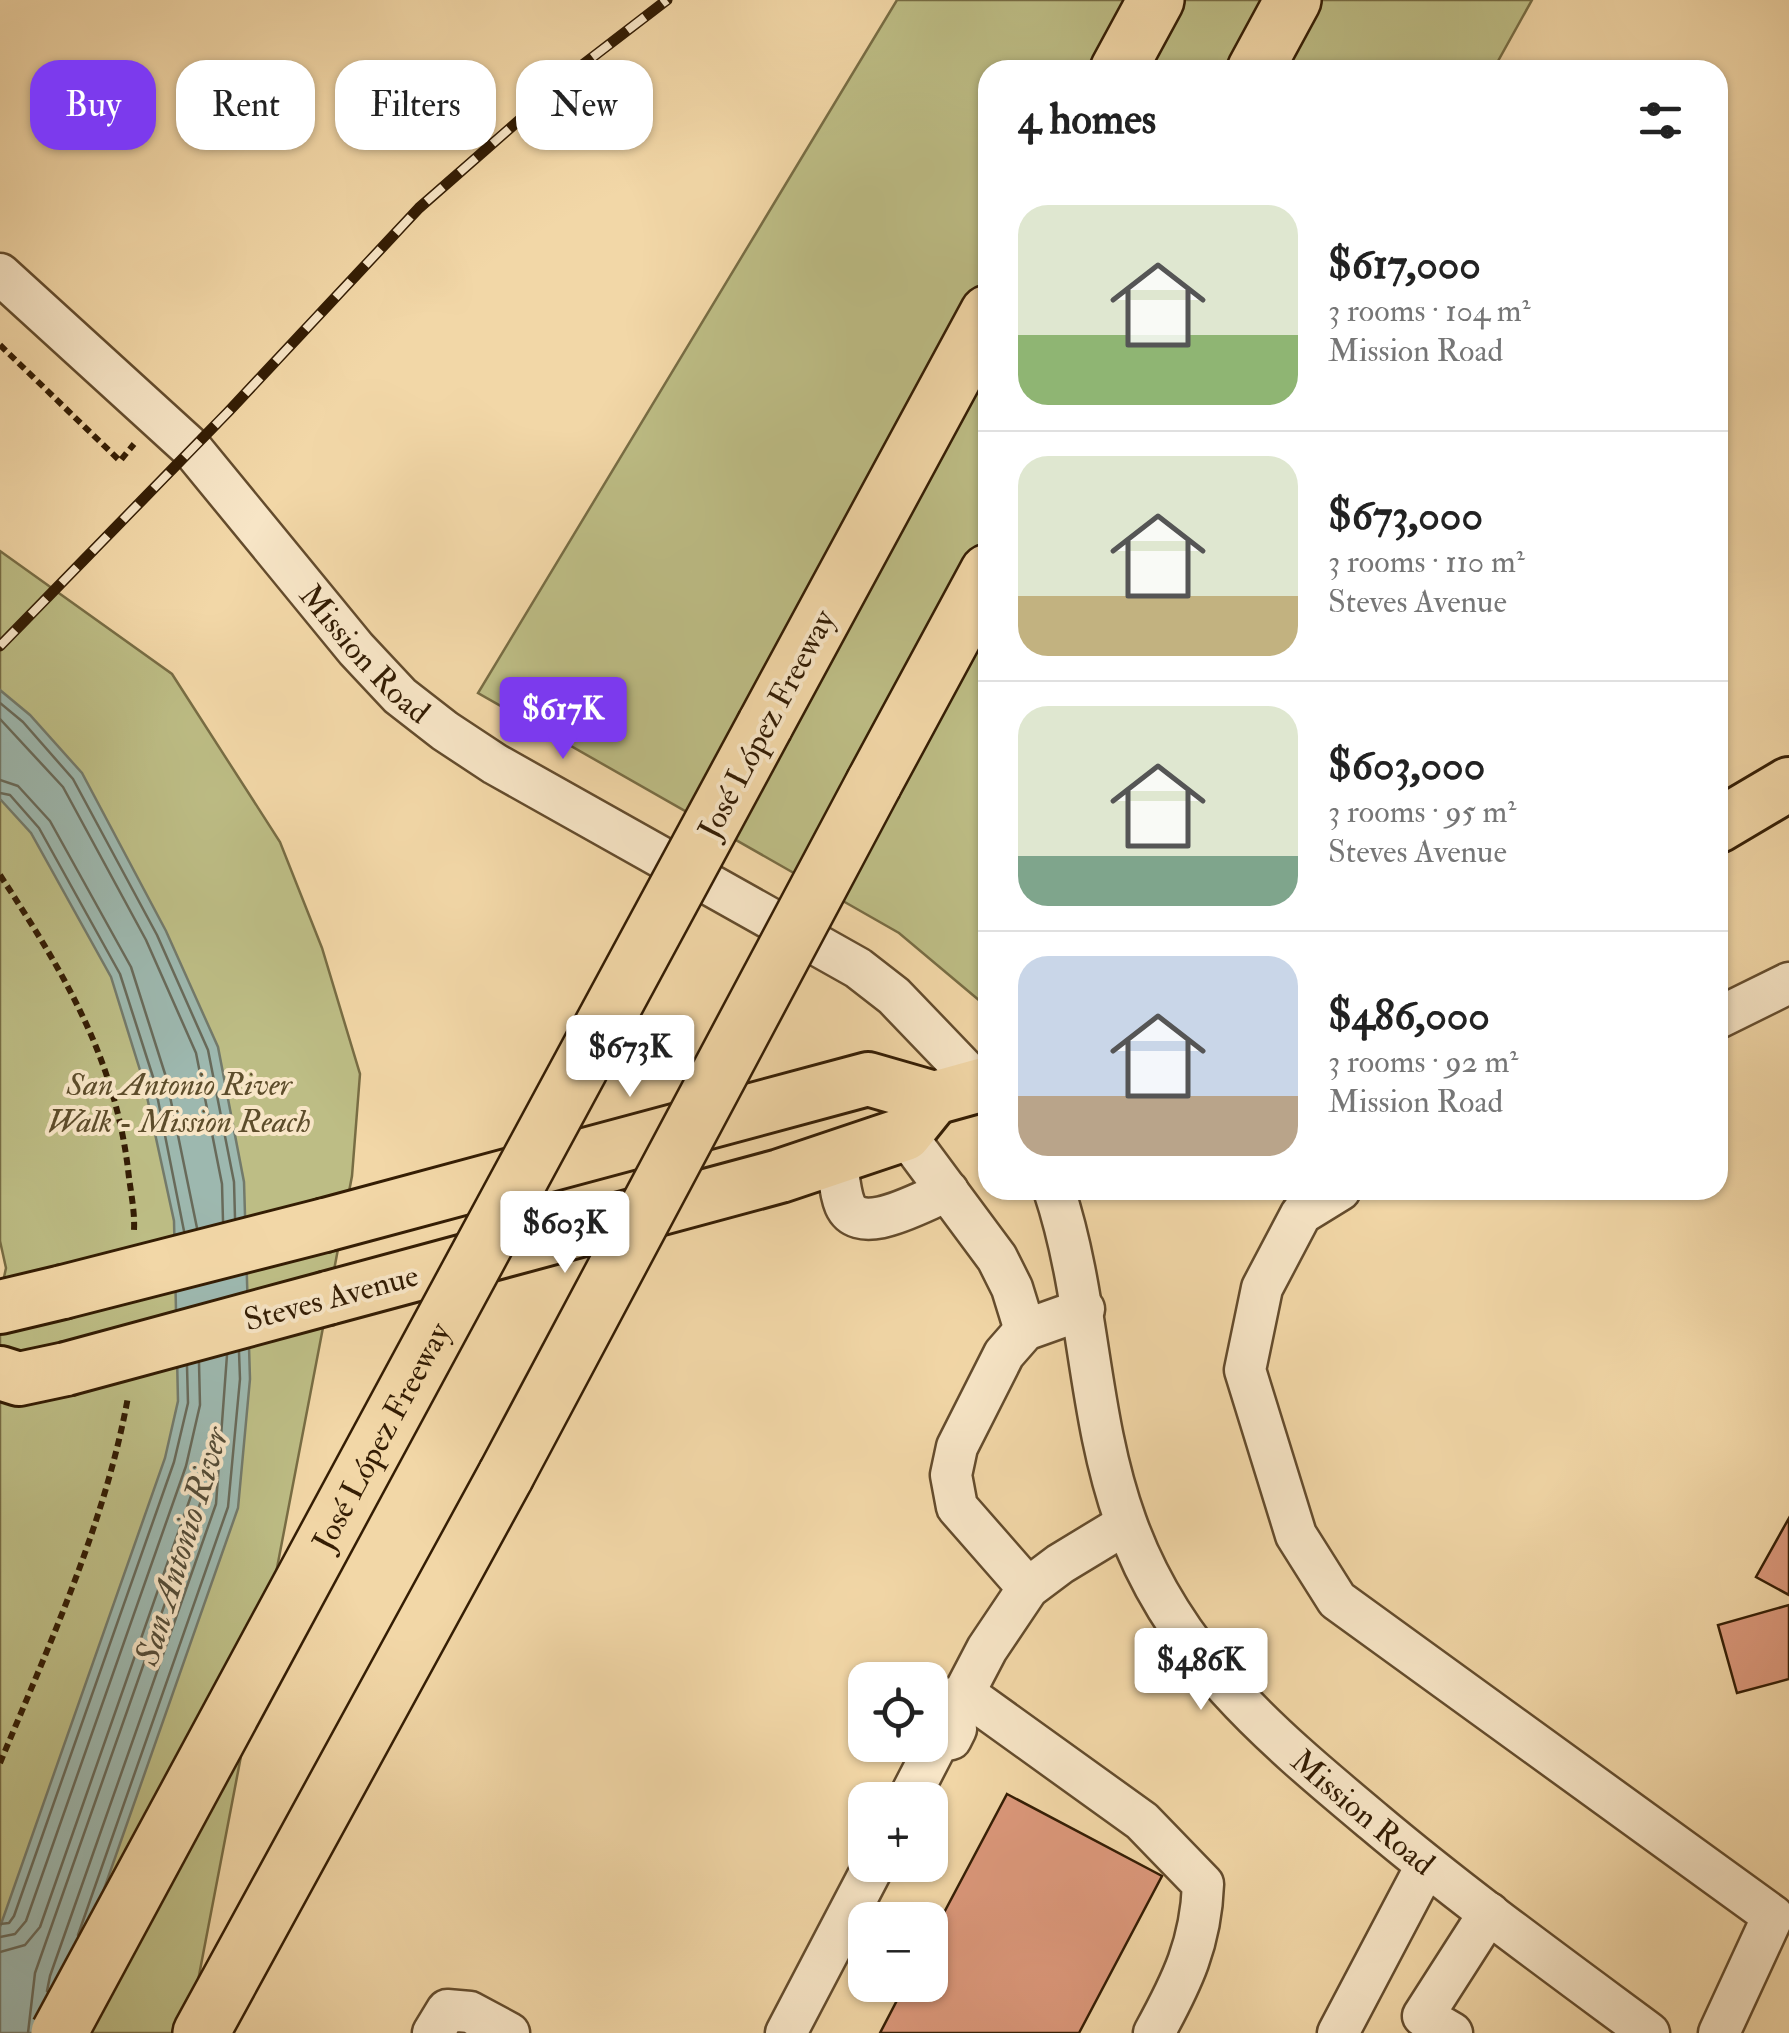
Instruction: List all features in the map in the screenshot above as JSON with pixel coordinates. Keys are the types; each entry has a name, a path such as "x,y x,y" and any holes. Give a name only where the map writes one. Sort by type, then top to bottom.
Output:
{"highway":[{"path":"1123,60 1156,0"},
{"path":"1261,60 1294,0"},
{"name":"José López Freeway","path":"59,2033 978,332"},
{"path":"201,2033 506,1475 978,591"}],"main road":[{"path":"1728,820 1789,784"},
{"path":"0,1307 325,1226 868,1079 959,1099"},
{"name":"Steves Avenue","path":"0,1373 19,1379 66,1369 762,1181 836,1156 959,1099"}],"street":[{"name":"Mission Road","path":"0,274 192,449 356,649 400,696 495,764 858,968 894,996 959,1099 948,1191 997,1258 1012,1288 1025,1330"},
{"path":"1728,1013 1789,983"},
{"path":"836,1156 844,1202 852,1215 863,1221 878,1219 948,1191"},
{"name":"Mission Road","path":"1057,1200 1084,1310 1108,1468 1151,1582 1178,1628 1214,1676 1302,1762 1426,1866 1649,2033"},
{"path":"1324,1200 1301,1214 1262,1288 1244,1370 1296,1534 1337,1600 1781,1914 1719,2033"},
{"path":"1028,1588 957,1507 952,1475 957,1447 1004,1354 1025,1330 1084,1310"},
{"path":"917,1782 938,1742 950,1739 966,1711 964,1693 987,1648 1028,1588 1126,1524"},
{"path":"964,1693 1142,1822 1203,1884 1202,1916 1192,1960 1154,2033"},
{"path":"1338,2033 1426,1866"},
{"path":"786,2033 865,1882"},
{"path":"1452,2033 1424,2016 1489,1914"},
{"path":"434,2033 447,2010 470,2012 509,2033"}],"path":[{"path":"0,345 120,461 136,443"}],"green space":[{"path":"897,0 1532,0 1499,60 978,60 978,999 899,933 478,693"},
{"name":"San Antonio River Walk - Mission Reach","path":"0,551 172,674 280,842 322,948 360,1074 352,1176 188,2033 0,2033 0,1296 6,1268 0,1241"}],"water":[{"name":"San Antonio River","path":"0,690 30,715 82,773 166,931 218,1047 244,1182 250,1379 238,1508 71,1983 65,2033 0,2033 0,1927 165,1458 178,1401 174,1221 144,1083 111,977 31,833 0,799"}],"building":[{"path":"1789,1518 1789,1595 1756,1577"},
{"path":"1789,1605 1789,1679 1737,1693 1718,1625"},
{"path":"1007,1794 1162,1876 1079,2033 880,2033 896,2002 948,2002 948,1905"}],"railway":[{"path":"0,646 229,411 419,208 581,66 667,0"}]}
